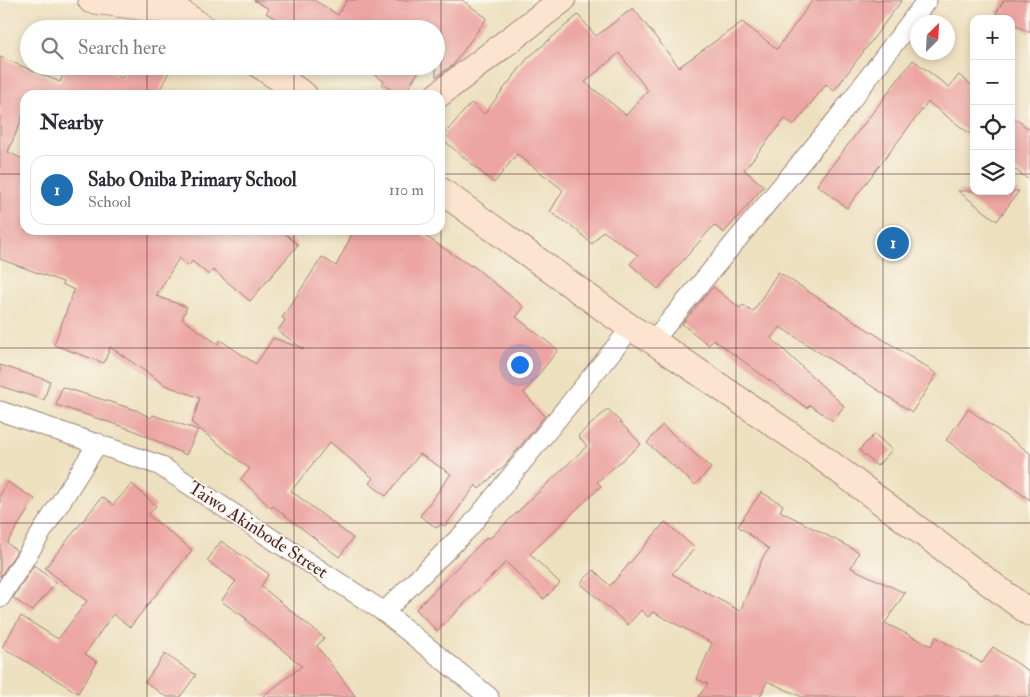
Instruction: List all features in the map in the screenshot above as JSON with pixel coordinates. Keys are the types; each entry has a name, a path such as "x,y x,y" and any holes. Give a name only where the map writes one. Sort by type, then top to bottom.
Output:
{"main road":[{"path":"91,0 174,6 193,20"},
{"path":"445,90 562,0"},
{"path":"274,75 297,90"},
{"path":"445,194 642,335 808,447 1030,613"}],"street":[{"path":"384,612 468,529 837,119 927,0"},
{"name":"Taiwo Akinbode Street","path":"0,411 159,465 384,612 489,697"},
{"path":"0,598 98,444"}],"building":[{"path":"254,0 314,0 338,15 347,0 462,0 487,18 453,65 445,71 445,20 277,20 266,13 269,9"},
{"path":"813,0 902,0 834,91 826,84 794,125 785,119 744,170 764,186 724,233 714,225 658,289 630,264 638,255 603,231 592,244 573,227 550,212 563,190 517,154 494,183 445,141 445,133 471,103 484,114 528,58 578,15 596,36 633,8 679,67 742,22 777,49","holes":["619,53 648,91 626,115 585,82"]},
{"path":"1004,0 1030,0 1030,33 1015,24 1015,15 999,15 996,13"},
{"path":"0,57 20,65 20,75 43,75 60,82 63,75 116,75 122,78 124,75 167,75 160,90 20,90 20,123 8,152 20,158 20,235 287,235 298,245 250,301 213,270 209,275 192,261 189,266 179,258 156,296 187,307 182,319 218,344 220,340 256,364 273,338 304,349 278,331 285,320 282,318 322,257 336,266 352,235 424,235 472,265 524,307 516,317 558,350 524,393 545,416 505,465 479,489 476,485 445,526 441,524 437,528 420,516 451,474 420,454 386,496 369,483 373,478 330,442 291,491 353,538 339,557 273,506 271,508 241,479 250,469 192,423 200,398 165,385 110,347 104,363 54,345 74,290 62,284 63,282 0,259"},
{"path":"913,60 949,87 959,75 970,84 970,134 928,102 847,208 817,185"},
{"path":"375,75 416,75 407,90 392,90 382,84 384,81"},
{"path":"1015,118 1030,130 1030,181 1015,169"},
{"path":"958,191 970,191 970,195 1015,195 1015,191 1019,191 997,221"},
{"path":"778,272 937,374 912,412 780,327 771,338 844,406 833,421 810,405 807,408 713,339 709,345 682,324 713,287 740,308 743,305 753,312"},
{"path":"0,365 50,381 44,400 0,386"},
{"path":"62,387 136,410 151,418 153,415 198,430 186,455 133,430 56,405"},
{"path":"608,409 641,444 597,482 601,486 530,554 560,583 544,599 506,562 437,631 416,609 487,537 489,539 587,446 578,436"},
{"path":"968,409 1030,453 1030,500 946,440"},
{"path":"662,425 711,468 695,485 647,443"},
{"path":"875,434 892,450 877,466 859,450"},
{"path":"8,482 35,499 7,543 17,551 0,577 0,495"},
{"path":"132,484 156,506 148,515 192,550 130,627 113,614 85,654 97,662 78,693 2,647 21,616 58,639 87,601 45,568 102,497 113,505"},
{"path":"761,492 783,505 780,511 859,552 851,568 905,593 885,623 931,646 936,637 982,663 993,647 1030,672 1030,697 802,697 767,681 760,697 698,697 708,684 697,679 712,643 653,612 648,617 641,610 628,625 580,583 594,570 610,586 665,522 695,548 672,574 740,611 763,557 769,549 738,526"},
{"path":"221,541 269,574 261,586 324,638 317,646 356,697 262,697 302,666 247,619 221,601 236,581 207,561"},
{"path":"34,565 56,583 32,611 13,598"},
{"path":"165,654 196,675 180,697 167,697 145,682"}],"place":[{"name":"Sabo Oniba Primary School","path":"893,243"}]}
